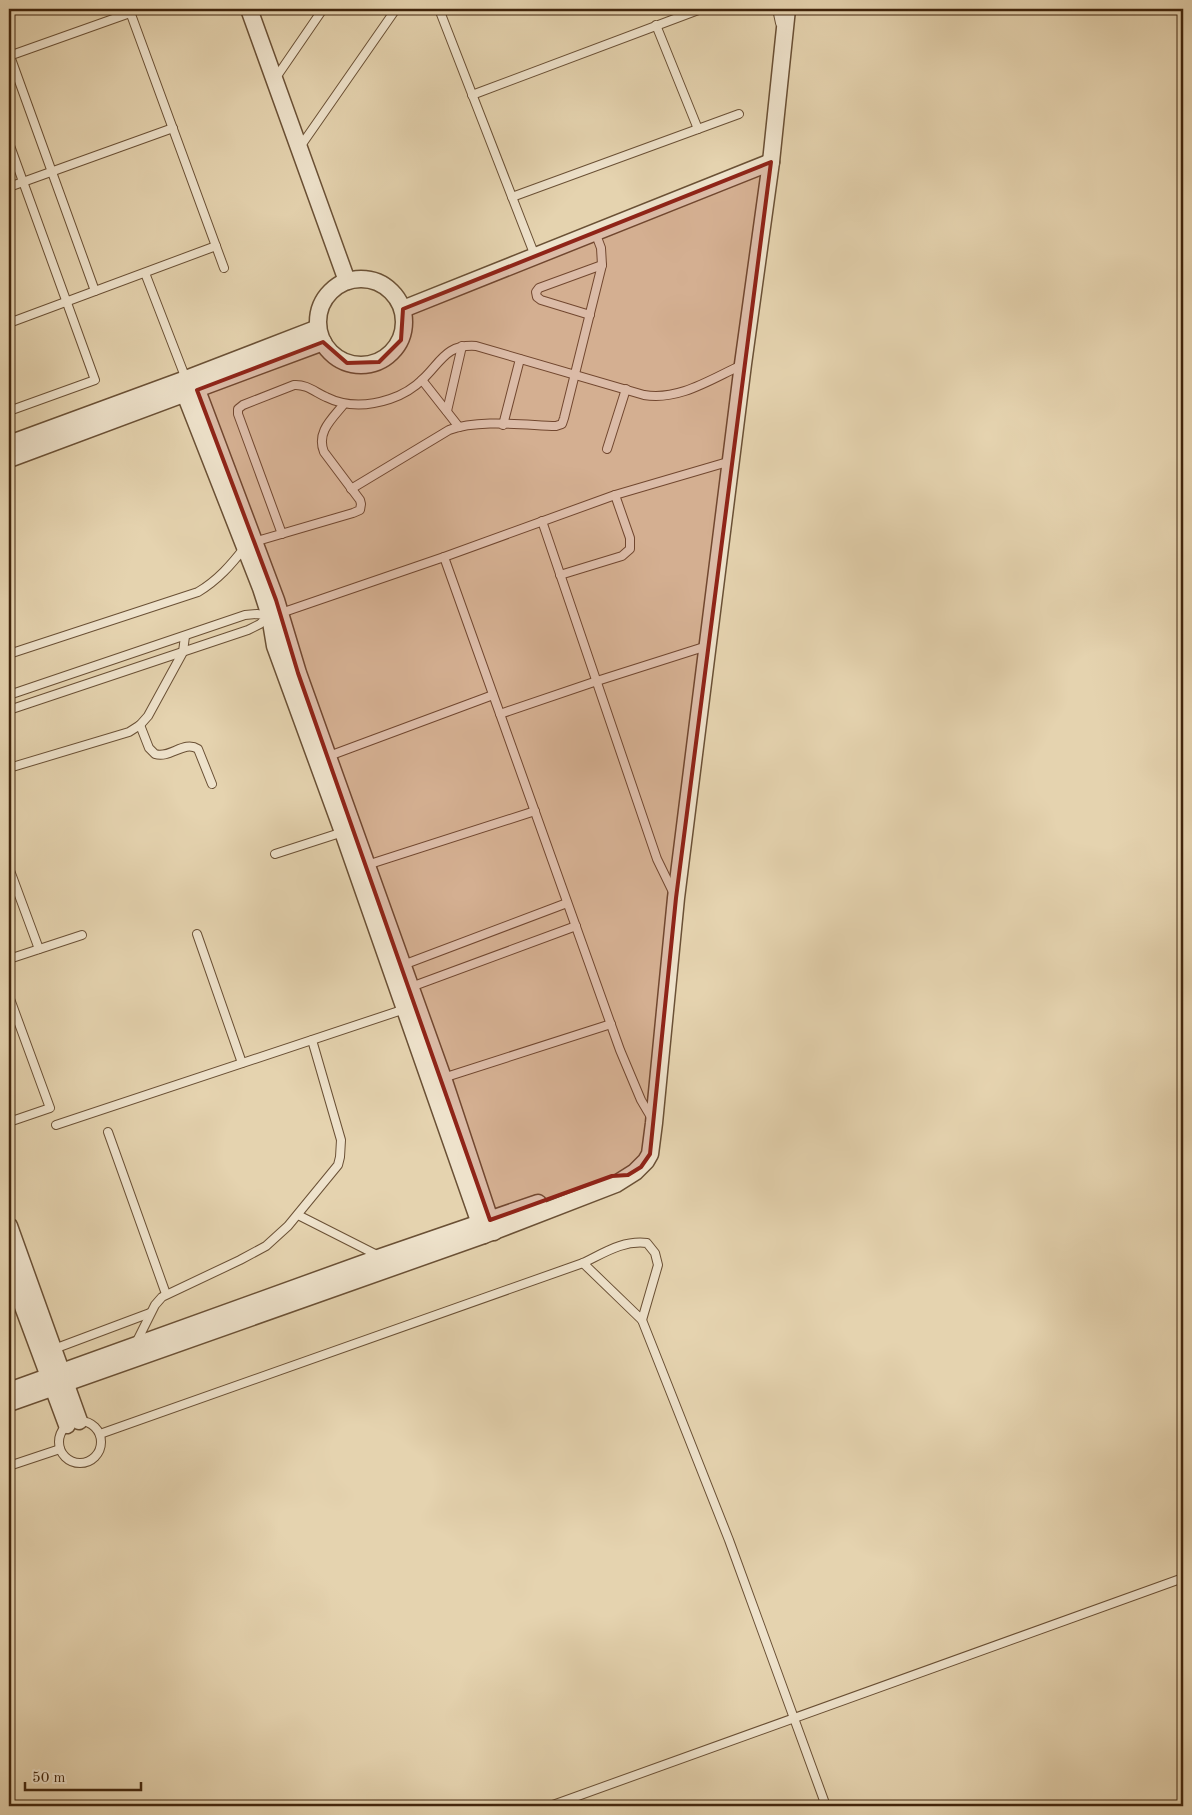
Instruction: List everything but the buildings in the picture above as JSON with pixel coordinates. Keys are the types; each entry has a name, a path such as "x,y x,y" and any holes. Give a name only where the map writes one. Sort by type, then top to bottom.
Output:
{"street":[{"path":"249,9 346,281"},
{"path":"9,1391 127,1361 487,1228 616,1184 635,1172 650,1154 676,898 743,364 771,162 787,9"},
{"path":"403,309 771,162"},
{"path":"364,279 381,283 394,294 403,309 405,319 401,340 388,357 378,362 368,365 347,363 329,351 321,335 319,311 326,296 346,281 364,279"},
{"path":"9,459 321,335"},
{"path":"9,444 189,388"},
{"path":"189,388 298,673 343,832 362,867 403,965 405,989"},
{"path":"323,758 437,1080 487,1228"},
{"path":"9,1226 54,1349 57,1380"},
{"path":"9,1403 135,1346 381,1257 487,1228"},
{"path":"9,1269 57,1380 73,1423"}],"lane":[{"path":"275,80 324,9"},
{"path":"299,148 396,9"},
{"path":"439,9 535,256"},
{"path":"472,95 701,9"},
{"path":"777,9 783,50"},
{"path":"95,291 10,56 130,11 224,268"},
{"path":"656,26 698,129"},
{"path":"512,197 738,114"},
{"path":"9,187 173,128"},
{"path":"9,143 95,380 9,411"},
{"path":"351,489 449,430 469,425 556,426 562,424 602,265 601,248 595,232"},
{"path":"9,323 216,246"},
{"path":"590,315 541,300 537,297 536,292 539,288 602,265"},
{"path":"145,272 189,388"},
{"path":"282,534 238,414 238,409 294,385 300,385 344,404 365,404 390,399 412,388 422,380 442,357 462,346 476,346 652,396 676,395 743,364"},
{"path":"446,411 462,346"},
{"path":"503,425 520,358"},
{"path":"422,380 459,427"},
{"path":"607,449 626,389"},
{"path":"9,654 198,592 213,584 250,544 360,510 361,504 324,452 321,439 325,427 344,404"},
{"path":"9,710 254,628 275,614 444,557 614,495 731,461"},
{"path":"560,575 622,556 630,549 630,538 614,495"},
{"path":"542,521 657,859 676,898"},
{"path":"444,557 611,1024 630,1075 654,1123"},
{"path":"9,695 245,615 275,614"},
{"path":"9,768 129,732 140,725 148,716 183,652 184,636"},
{"path":"500,714 596,681 708,646"},
{"path":"323,758 493,694"},
{"path":"140,725 149,748 155,754 163,756 189,746 198,749 212,784"},
{"path":"362,867 535,811"},
{"path":"275,854 343,832"},
{"path":"9,868 39,949"},
{"path":"403,965 567,903"},
{"path":"405,989 576,926"},
{"path":"9,959 82,934"},
{"path":"197,934 242,1063"},
{"path":"9,999 50,1108 9,1122"},
{"path":"56,1125 411,1007"},
{"path":"437,1080 611,1024"},
{"path":"127,1361 158,1300 166,1294 253,1254 278,1236 298,1215 338,1165 341,1140 312,1040"},
{"path":"108,1132 166,1294"},
{"path":"298,1215 381,1257"},
{"path":"100,1434 583,1263 624,1244 637,1242 647,1243 655,1253 658,1266 642,1320"},
{"path":"583,1263 642,1320 729,1540 826,1806"},
{"path":"54,1349 150,1313"},
{"path":"73,1423 92,1424 100,1434 100,1448 97,1454 87,1461 81,1463 68,1459 60,1449 60,1436 73,1423"},
{"path":"9,1466 60,1449"},
{"path":"550,1806 1183,1578"}],"highlighted area":[{"path":"771,162 676,898 650,1154 641,1167 628,1175 612,1176 490,1220 298,673 276,600 197,390 323,342 347,363 379,362 401,340 403,309"}]}
